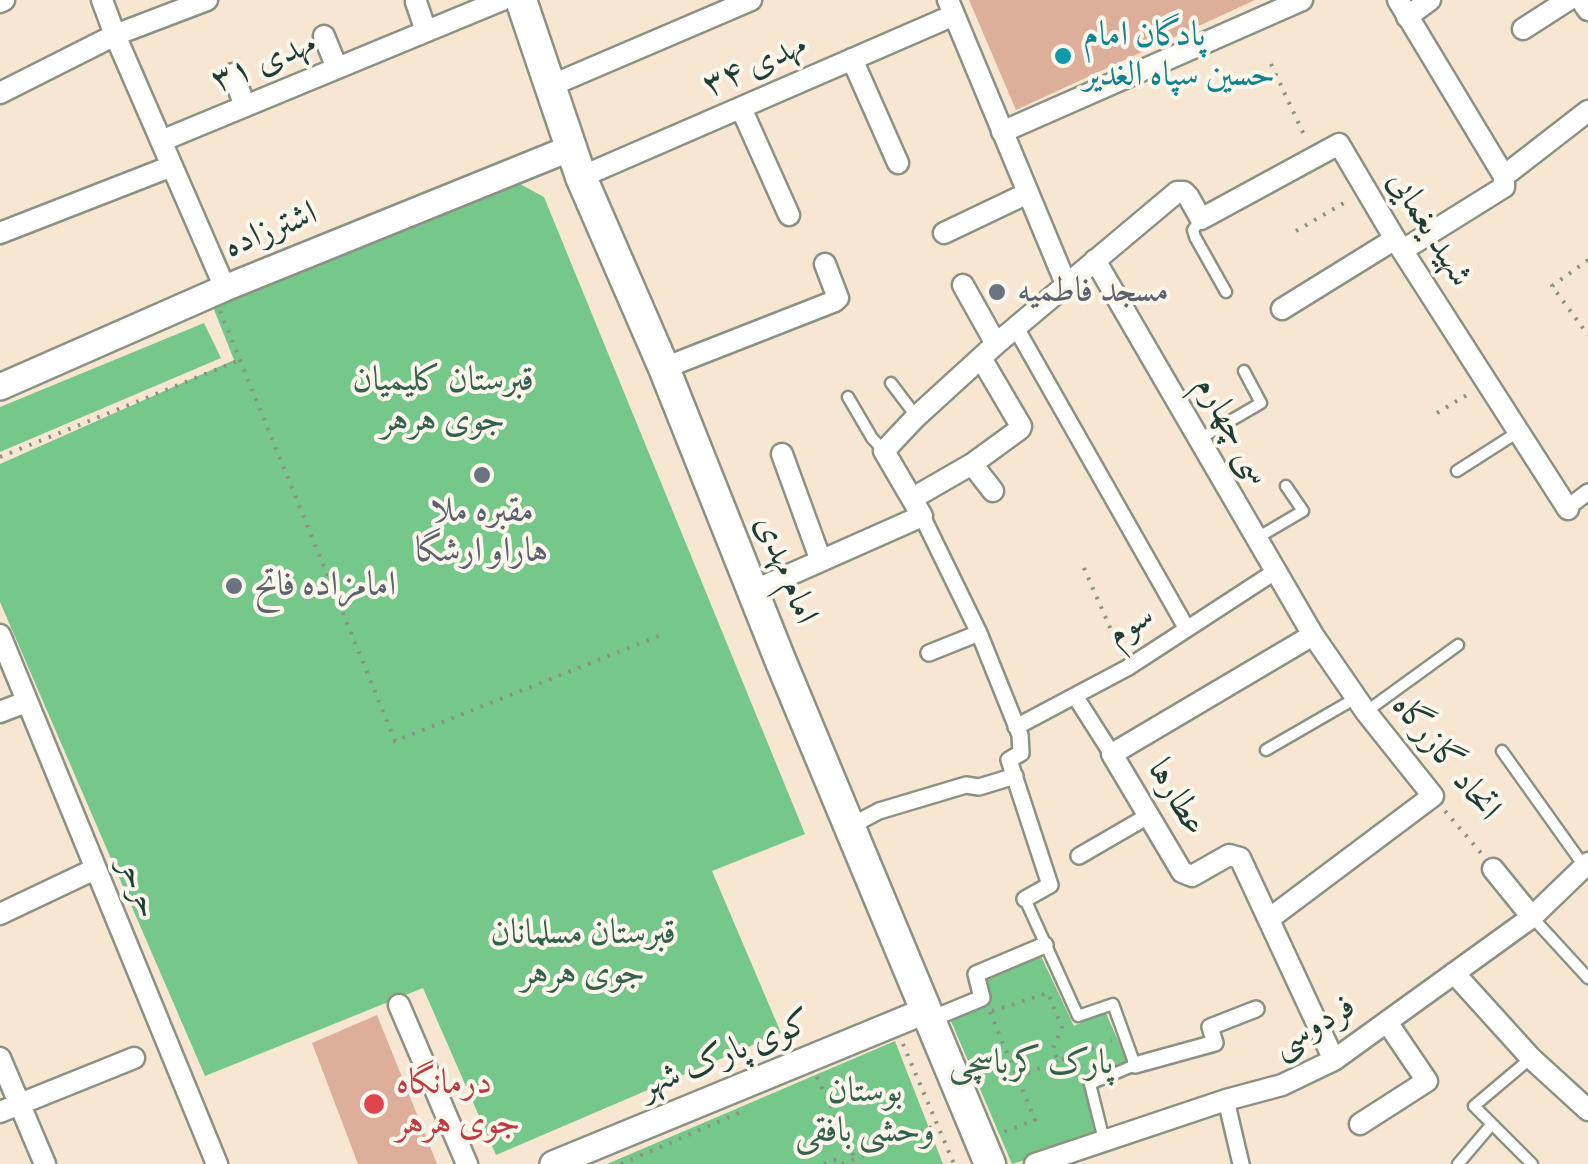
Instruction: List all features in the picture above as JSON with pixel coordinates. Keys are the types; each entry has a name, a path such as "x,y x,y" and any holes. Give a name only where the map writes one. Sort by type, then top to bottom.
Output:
{"main road":[{"name":"امام مهدی","path":"521,0 581,177 664,368 990,1164"}],"street":[{"path":"102,0 219,290"},
{"path":"0,92 115,35 206,0"},
{"name":"مهدی ۳۱","path":"161,140 502,0"},
{"path":"550,86 751,0"},
{"path":"1002,132 1302,0"},
{"path":"1282,309 1504,187 1504,176 1403,9 1430,0"},
{"path":"1523,30 1568,0"},
{"path":"1581,0 1588,10"},
{"path":"416,2 426,31"},
{"path":"951,7 1066,284"},
{"name":"مهدی ۳۴","path":"581,177 852,60 951,7"},
{"path":"324,36 337,68"},
{"path":"852,60 898,163"},
{"path":"233,74 245,106"},
{"path":"741,108 788,215"},
{"path":"1504,176 1588,111"},
{"name":"شهید یغمایی","path":"1314,157 1339,144 1567,509 1588,492"},
{"name":"اشترزاده","path":"0,388 219,290 571,148"},
{"path":"1024,898 1050,885 1009,760 1021,753 1018,731 979,633 918,507 884,451 989,351 1177,192 1184,192 1201,219 1314,157"},
{"path":"0,234 172,166"},
{"path":"944,233 1028,193"},
{"name":"سی چهارم","path":"1095,260 1313,635"},
{"path":"664,368 835,301 838,298 824,264"},
{"path":"753,591 821,560 918,507 1018,432 1021,426 963,285"},
{"path":"1016,328 1187,629"},
{"path":"782,454 821,560"},
{"path":"972,464 993,491"},
{"name":"سوم","path":"1018,731 1128,668 1276,570"},
{"path":"929,653 979,633"},
{"name":"حرحر","path":"0,635 217,1164"},
{"path":"1112,754 1313,635"},
{"name":"اتحاد گازرگاه","path":"1313,635 1361,705 1433,796"},
{"name":"عطارها","path":"1075,696 1182,872 1192,876 1229,855 1240,858 1269,919"},
{"path":"0,712 26,702"},
{"path":"849,827 879,811 966,785 979,787 1015,776"},
{"path":"1334,1060 1269,919 1433,796"},
{"path":"1079,856 1148,816"},
{"name":"فردوسی","path":"1034,1164 1094,1150 1226,1100 1282,1085 1334,1060 1532,917 1586,864"},
{"name":"اتحاد گازرگاه","path":"1493,868 1532,917"},
{"path":"0,914 95,869"},
{"path":"927,1016 982,998 976,974 1045,945"},
{"path":"1454,973 1531,1058 1588,1110"},
{"path":"399,1005 466,1164"},
{"path":"1136,1064 1215,1043 1210,1026 1256,1009"},
{"name":"کوی پارک شهر","path":"554,1164 894,1024 927,1016"},
{"path":"1360,1124 1427,1080 1386,1022"},
{"path":"0,1058 10,1108 46,1164"},
{"path":"10,1108 134,1058"},
{"path":"1226,1100 1241,1164"}],"lane":[{"path":"1201,219 1193,230 1195,237 1226,292"},
{"path":"1199,439 1261,403 1244,371"},
{"path":"892,383 916,417"},
{"path":"848,397 884,451"},
{"path":"1457,470 1518,432"},
{"path":"1256,538 1303,511 1286,486"},
{"path":"1266,750 1361,705 1458,644"},
{"name":"فردوسی","path":"1502,752 1586,864"},
{"path":"1024,898 1078,1016 1113,1004 1136,1064 1090,1084 1094,1150"},
{"path":"1532,917 1588,978"},
{"path":"1531,1058 1474,1106 1532,1164"},
{"path":"1458,1164 1492,1124"}],"path":[{"path":"1270,64 1314,157"},
{"path":"1296,231 1366,190"},
{"path":"1588,260 1552,286 1588,334"},
{"path":"219,290 240,360 396,741 660,635"},
{"path":"0,457 240,360"},
{"path":"1436,413 1487,382"},
{"path":"1084,568 1128,668"},
{"name":"اتحاد گازرگاه","path":"1433,796 1493,868"},
{"path":"999,1134 1035,1120 992,1011 1048,993 1062,1028 1053,1048 1058,1061"},
{"path":"894,1024 954,1164"},
{"path":"1018,1077 1126,1036"},
{"path":"807,1060 848,1161"},
{"path":"824,1164 848,1161 937,1125"}],"green space":[{"name":"قبرستان مسلمانان جوی هرهر","path":"520,184 544,197 805,834 712,871 781,1033 496,1155 423,988 205,1076 0,602 0,464 234,360 213,307"},
{"path":"204,323 221,358 0,452 0,407"},
{"name":"پارک کرباسچی","path":"1040,954 1074,1026 1105,1011 1127,1061 1084,1081 1096,1139 1012,1164 951,1021 987,1003 981,976"},
{"name":"بوستان وحشی بافقی","path":"895,1041 943,1164 607,1164"}],"building":[{"name":"پادگان امام حسین سپاه الغدیر","path":"969,0 1255,0 1016,110"},
{"name":"درمانگاه جوی هرهر","path":"377,1015 437,1164 358,1164 312,1043"}],"place":[{"name":"پادگان امام حسین سپاه الغدیر","path":"1063,56"},
{"name":"مسجد فاطمیه","path":"997,292"},
{"name":"مقبره ملا هاراو ارشگا","path":"482,475"},
{"name":"امامزاده فاتح","path":"234,586"},
{"name":"درمانگاه جوی هرهر","path":"374,1104"}],"park label":[{"name":"قبرستان کلیمیان جوی هرهر","path":"443,401"}]}
